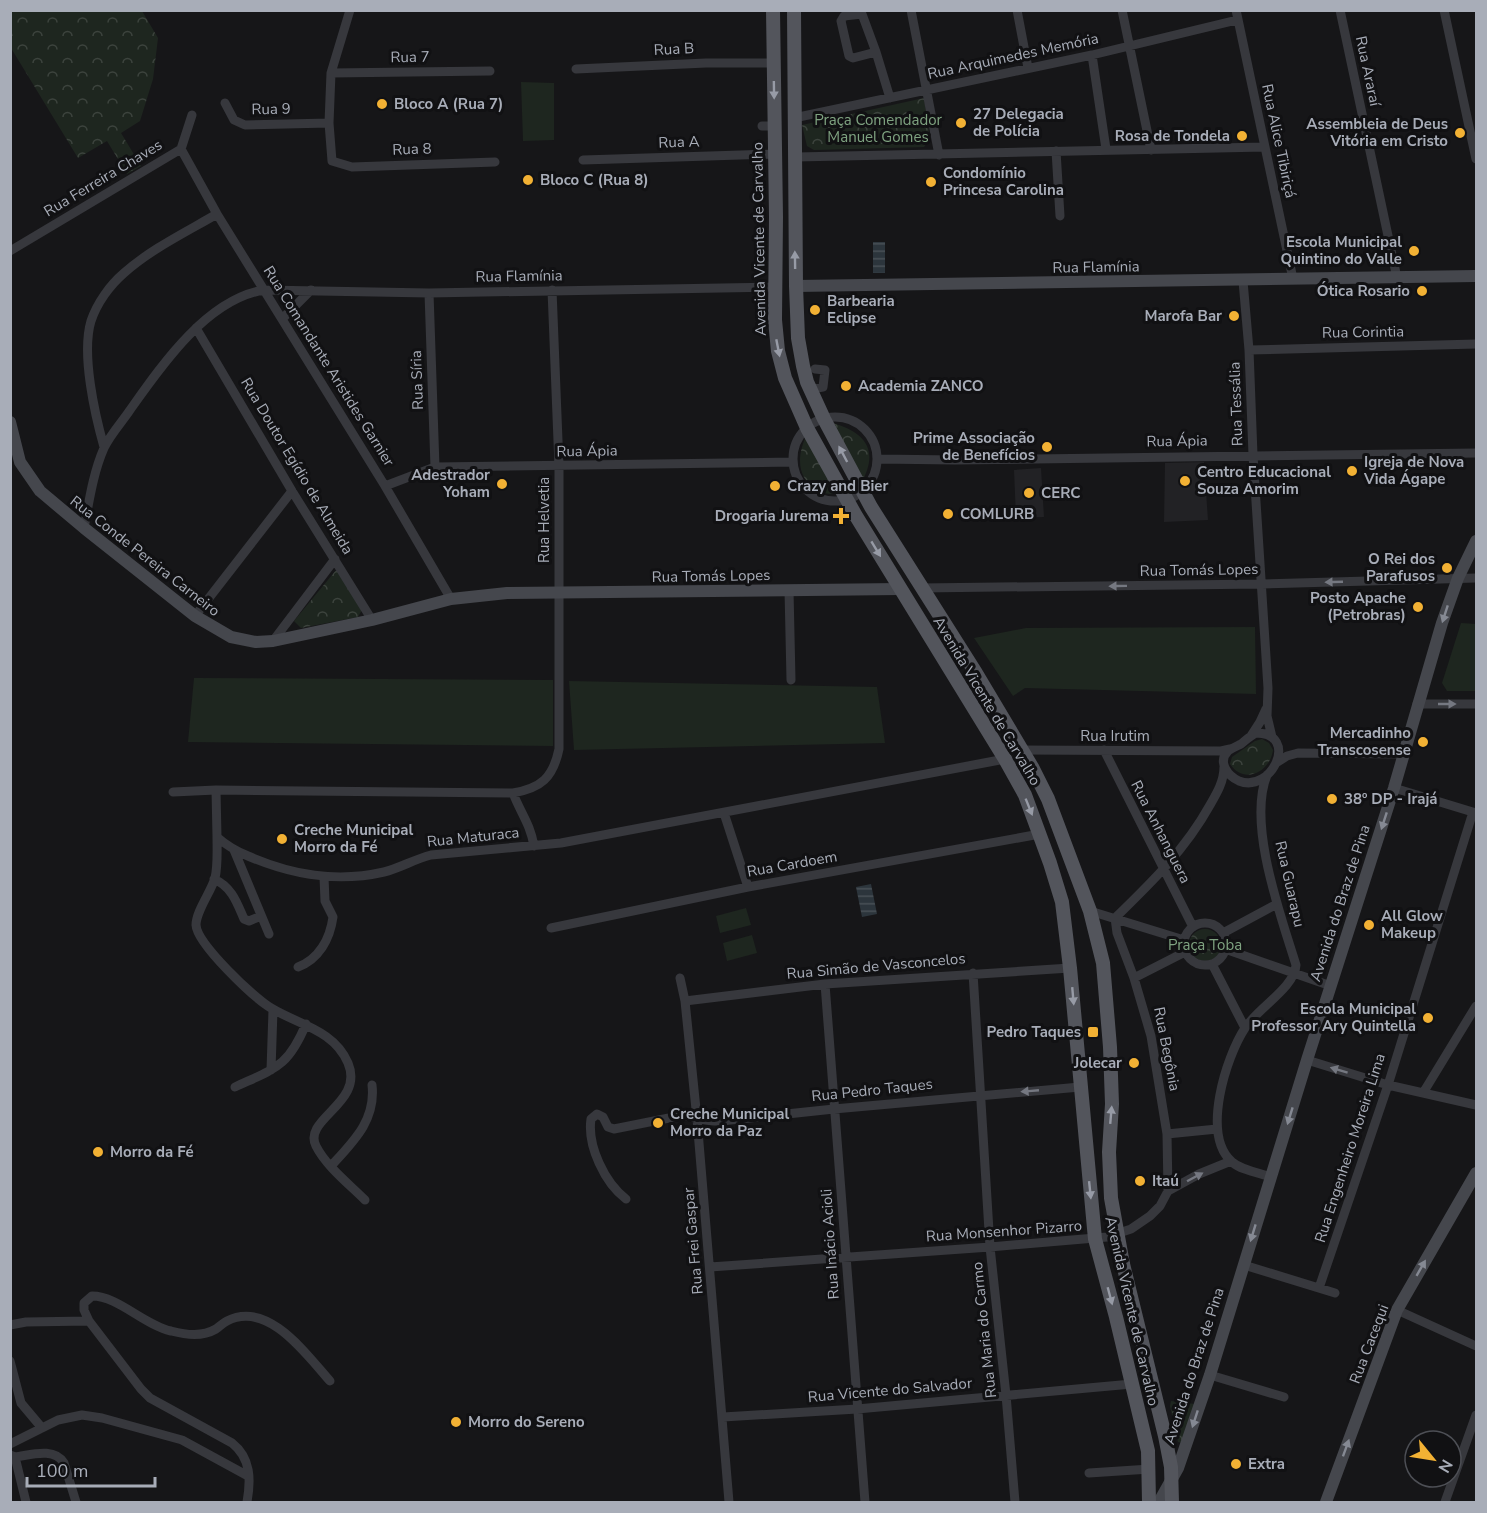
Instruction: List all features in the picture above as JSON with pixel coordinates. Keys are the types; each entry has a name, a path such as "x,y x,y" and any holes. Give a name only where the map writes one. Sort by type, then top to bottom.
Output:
{"main road":[{"name":"Avenida Vicente de Carvalho","path":"773,10 774,63 768,126 775,154 774,320 778,351 785,378 807,428 900,589 1025,795 1062,902 1095,1239 1148,1451 1149,1503"},
{"name":"Avenida Vicente de Carvalho","path":"794,10 796,286 798,338 803,366 824,419 862,490 976,673 1048,799 1090,911 1101,947 1105,984 1112,1086 1109,1168 1116,1234 1165,1436 1171,1482"},
{"name":"Avenida do Braz de Pina","path":"1171,1482 1172,1503"}],"street":[{"path":"329,123 331,73 350,10"},
{"path":"911,10 939,155"},
{"path":"1017,10 1028,68"},
{"path":"1122,10 1151,150"},
{"name":"Rua Araraí","path":"1340,10 1397,278"},
{"path":"1444,10 1476,159"},
{"path":"876,52 853,58 849,56 841,21 844,16 862,14 876,52 890,98"},
{"name":"Rua Arquimedes Memória","path":"794,118 1092,55 1237,15"},
{"name":"Rua Alice Tibiriçá","path":"1237,15 1293,279"},
{"path":"1092,55 1106,149"},
{"name":"Rua B","path":"576,69 706,63 774,63"},
{"name":"Rua 7","path":"331,73 490,70"},
{"name":"Rua 9","path":"225,103 234,120 245,125 329,123"},
{"name":"Rua Ferreira Chaves","path":"10,251 181,149 192,115"},
{"name":"Rua 8","path":"329,123 332,161 352,167 495,162"},
{"path":"796,157 1265,147"},
{"name":"Rua Comandante Aristides Garnier","path":"181,149 217,214 386,486 451,599"},
{"path":"1056,151 1060,216"},
{"name":"Rua A","path":"583,160 775,154"},
{"path":"84,528 104,447 95,412 88,361 91,322 106,291 124,273 217,214"},
{"name":"Rua Flamínia","path":"796,286 1476,276"},
{"name":"Rua Tessália","path":"1243,280 1249,350 1253,455 1268,688 1267,706 1274,740"},
{"name":"Rua Flamínia","path":"104,447 164,362 196,328 249,292 311,290 429,293 775,287"},
{"path":"282,319 311,290"},
{"name":"Rua Helvetia","path":"513,793 532,790 541,783 550,774 557,761 559,750 559,466 552,290"},
{"name":"Rua Síria","path":"429,293 435,467"},
{"name":"Rua Doutor Egídio de Almeida","path":"196,328 292,491 372,620"},
{"name":"Rua Corintia","path":"1249,350 1476,344"},
{"path":"811,389 823,387 825,370 814,369"},
{"path":"846,418 865,428 872,437 878,459 876,470 862,490 847,499 826,500 806,491 799,482 792,462 798,438 807,428 824,419 846,418"},
{"name":"Rua Conde Pereira Carneiro","path":"10,422 20,462 29,477 47,498 195,616 231,637 256,642 273,641 372,620 451,599 507,593 559,593"},
{"name":"Rua Ápia","path":"878,459 1476,453"},
{"name":"Rua Ápia","path":"386,486 435,467 792,462"},
{"path":"195,616 292,491"},
{"name":"Avenida do Braz de Pina","path":"1159,1503 1182,1459 1394,788 1417,704 1458,578 1476,541"},
{"path":"273,641 335,559"},
{"name":"Rua Tomás Lopes","path":"921,588 1261,584 1476,578"},
{"name":"Rua Tomás Lopes","path":"559,593 900,589"},
{"path":"789,590 791,680"},
{"path":"1417,704 1476,704"},
{"name":"Rua Tessália","path":"1250,736 1259,725 1267,706"},
{"path":"1115,918 1164,871 1191,836 1216,794 1223,778 1226,753 1230,749 1259,733 1298,753"},
{"path":"1216,794 1226,784 1242,781 1257,782 1267,775 1279,755 1274,740"},
{"name":"Rua Irutim","path":"1022,750 1209,751 1230,749"},
{"name":"Rua Anhanguera","path":"1104,750 1193,927"},
{"path":"1209,751 1217,755 1229,773 1255,789 1260,801"},
{"path":"1275,764 1287,756 1298,753 1404,754"},
{"name":"Rua Maturaca","path":"217,837 234,850 286,871 305,876 324,877 385,872 431,855 561,843 1005,759"},
{"name":"Rua Guarapu","path":"1267,775 1260,801 1264,845 1277,904 1296,965 1296,973"},
{"path":"1394,788 1475,813"},
{"path":"216,790 217,837 214,879 196,921 198,934 211,952 254,995 273,1010 323,1034 337,1047 348,1063 351,1075 349,1088 342,1100 322,1120 313,1138 316,1147 365,1200"},
{"path":"173,792 216,790 513,793 531,828 534,846"},
{"path":"724,813 748,887"},
{"name":"Rua Engenheiro Moreira Lima","path":"1319,1288 1388,1085 1475,813"},
{"name":"Rua Cardoem","path":"551,928 748,887 1040,834"},
{"path":"234,850 269,934"},
{"path":"298,967 316,956 328,938 333,917 325,901 324,877"},
{"path":"214,879 222,882 231,892 244,919 249,921 261,916"},
{"path":"1223,933 1277,904"},
{"path":"1090,911 1184,940"},
{"name":"Rua Begônia","path":"1115,918 1117,933 1134,978 1151,1036 1167,1134 1168,1191"},
{"path":"1209,923 1223,933 1225,949 1219,960 1212,964 1196,964 1185,952 1184,940 1187,932 1199,924 1209,923"},
{"path":"1225,949 1331,986"},
{"path":"1134,978 1185,952"},
{"path":"1212,964 1245,1028"},
{"name":"Rua Simão de Vasconcelos","path":"685,1001 825,984 1070,968"},
{"name":"Rua Maria do Carmo","path":"974,973 990,1247 1015,1503"},
{"path":"1271,1177 1238,1166 1231,1161 1219,1140 1217,1129 1221,1094 1226,1071 1245,1028 1292,980 1296,973"},
{"name":"Rua Frei Gaspar","path":"680,978 685,1001 711,1267 729,1503"},
{"name":"Rua Inácio Acioli","path":"825,984 866,1503"},
{"path":"1423,1093 1476,1006"},
{"path":"271,1070 273,1010"},
{"path":"236,1087 271,1070 291,1055 306,1024"},
{"path":"1307,1060 1388,1085 1476,1106"},
{"path":"332,1166 370,1115 374,1098 372,1085"},
{"name":"Rua Pedro Taques","path":"626,1199 609,1183 601,1166 590,1128 593,1116 597,1114 602,1115 608,1127 614,1129 679,1116 721,1121 1080,1087"},
{"path":"1167,1134 1217,1129"},
{"name":"Rua Monsenhor Pizarro","path":"711,1267 1095,1239 1131,1229 1160,1206 1168,1191 1199,1174 1231,1161"},
{"name":"Rua Cacequi","path":"1326,1503 1397,1310 1476,1173"},
{"path":"1244,1265 1335,1293"},
{"path":"247,1503 248,1476 245,1456 240,1449 150,1398 89,1321 83,1307 84,1303 92,1296 105,1298 151,1324 187,1334 200,1335 241,1316 259,1317 272,1323 286,1335 330,1381"},
{"path":"1397,1310 1476,1346"},
{"path":"10,1325 26,1322 89,1321"},
{"path":"10,1361 21,1404 42,1428"},
{"path":"1210,1374 1284,1397"},
{"name":"Rua Vicente do Salvador","path":"723,1417 857,1409 1132,1384"},
{"path":"10,1444 58,1420 82,1415 102,1418 183,1440 248,1476"},
{"path":"1445,1503 1476,1415"},
{"path":"26,1503 13,1456 46,1453 61,1458 76,1503"},
{"path":"1089,1473 1150,1469"}],"shaded area":[{"path":"873,242 885,242 885,273 873,273"},
{"name":"Centro Educacional Souza Amorim","path":"1204,462 1208,520 1164,522 1165,463"},
{"name":"CERC","path":"1041,468 1044,517 1016,518 1014,470"},
{"path":"871,884 877,914 862,917 856,887"}],"green space":[{"path":"11,10 142,11 158,38 153,79 140,121 121,133 141,166 127,174 107,141 78,158 11,48"},
{"path":"521,82 554,83 554,140 523,141"},
{"name":"Praça Comendador Manuel Gomes","path":"924,98 930,138 924,147 814,150 807,146 802,125","holes":["919,114 924,140 905,144 899,118"]},
{"path":"919,114 924,140 905,144 898,118"},
{"path":"832,423 853,432 866,444 869,461 861,483"},
{"path":"807,434 839,494 820,492 812,487 802,473 801,450"},
{"path":"337,569 363,608 358,617 301,628 294,621"},
{"path":"1461,623 1476,624 1476,691 1447,691 1442,683"},
{"path":"1255,627 1256,694 1025,688 1013,696 974,638 1026,628"},
{"path":"194,678 553,680 553,746 188,742"},
{"path":"569,681 877,687 885,743 574,750"},
{"path":"1262,739 1269,743 1273,750 1271,758 1262,770 1249,775 1242,774 1230,764 1232,757 1255,741"},
{"path":"746,908 751,925 720,933 716,916"},
{"name":"Praça Toba","path":"1205,929 1217,933 1221,945 1217,957 1205,961 1193,957 1189,945 1193,933"},
{"path":"752,935 757,953 727,961 723,943"},
{"path":"1171,1401 1195,1404 1183,1443 1178,1442 1170,1406"}],"place":[{"name":"Bloco A (Rua 7)","path":"382,104"},
{"name":"27 Delegacia de Polícia","path":"961,123"},
{"name":"Assembleia de Deus Vitória em Cristo","path":"1460,133"},
{"name":"Rosa de Tondela","path":"1242,136"},
{"name":"Bloco C (Rua 8)","path":"528,180"},
{"name":"Condomínio Princesa Carolina","path":"931,182"},
{"name":"Escola Municipal Quintino do Valle","path":"1414,251"},
{"name":"Ótica Rosario","path":"1422,291"},
{"name":"Barbearia Eclipse","path":"815,310"},
{"name":"Marofa Bar","path":"1234,316"},
{"name":"Academia ZANCO","path":"846,386"},
{"name":"Prime Associação de Benefícios","path":"1047,447"},
{"name":"Igreja de Nova Vida Ágape","path":"1352,471"},
{"name":"Centro Educacional Souza Amorim","path":"1185,481"},
{"name":"Adestrador Yoham","path":"502,484"},
{"name":"Crazy and Bier","path":"775,486"},
{"name":"CERC","path":"1029,493"},
{"name":"COMLURB","path":"948,514"},
{"name":"Drogaria Jurema","path":"841,516"},
{"name":"O Rei dos Parafusos","path":"1447,568"},
{"name":"Posto Apache (Petrobras)","path":"1418,607"},
{"name":"Mercadinho Transcosense","path":"1423,742"},
{"name":"38º DP - Irajá","path":"1332,799"},
{"name":"Creche Municipal Morro da Fé","path":"282,839"},
{"name":"All Glow Makeup","path":"1369,925"},
{"name":"Escola Municipal Professor Ary Quintella","path":"1428,1018"},
{"name":"Pedro Taques","path":"1093,1032"},
{"name":"Jolecar","path":"1134,1063"},
{"name":"Creche Municipal Morro da Paz","path":"658,1123"},
{"name":"Morro da Fé","path":"98,1152"},
{"name":"Itaú","path":"1140,1181"},
{"name":"Morro do Sereno","path":"456,1422"},
{"name":"Extra","path":"1236,1464"}]}
